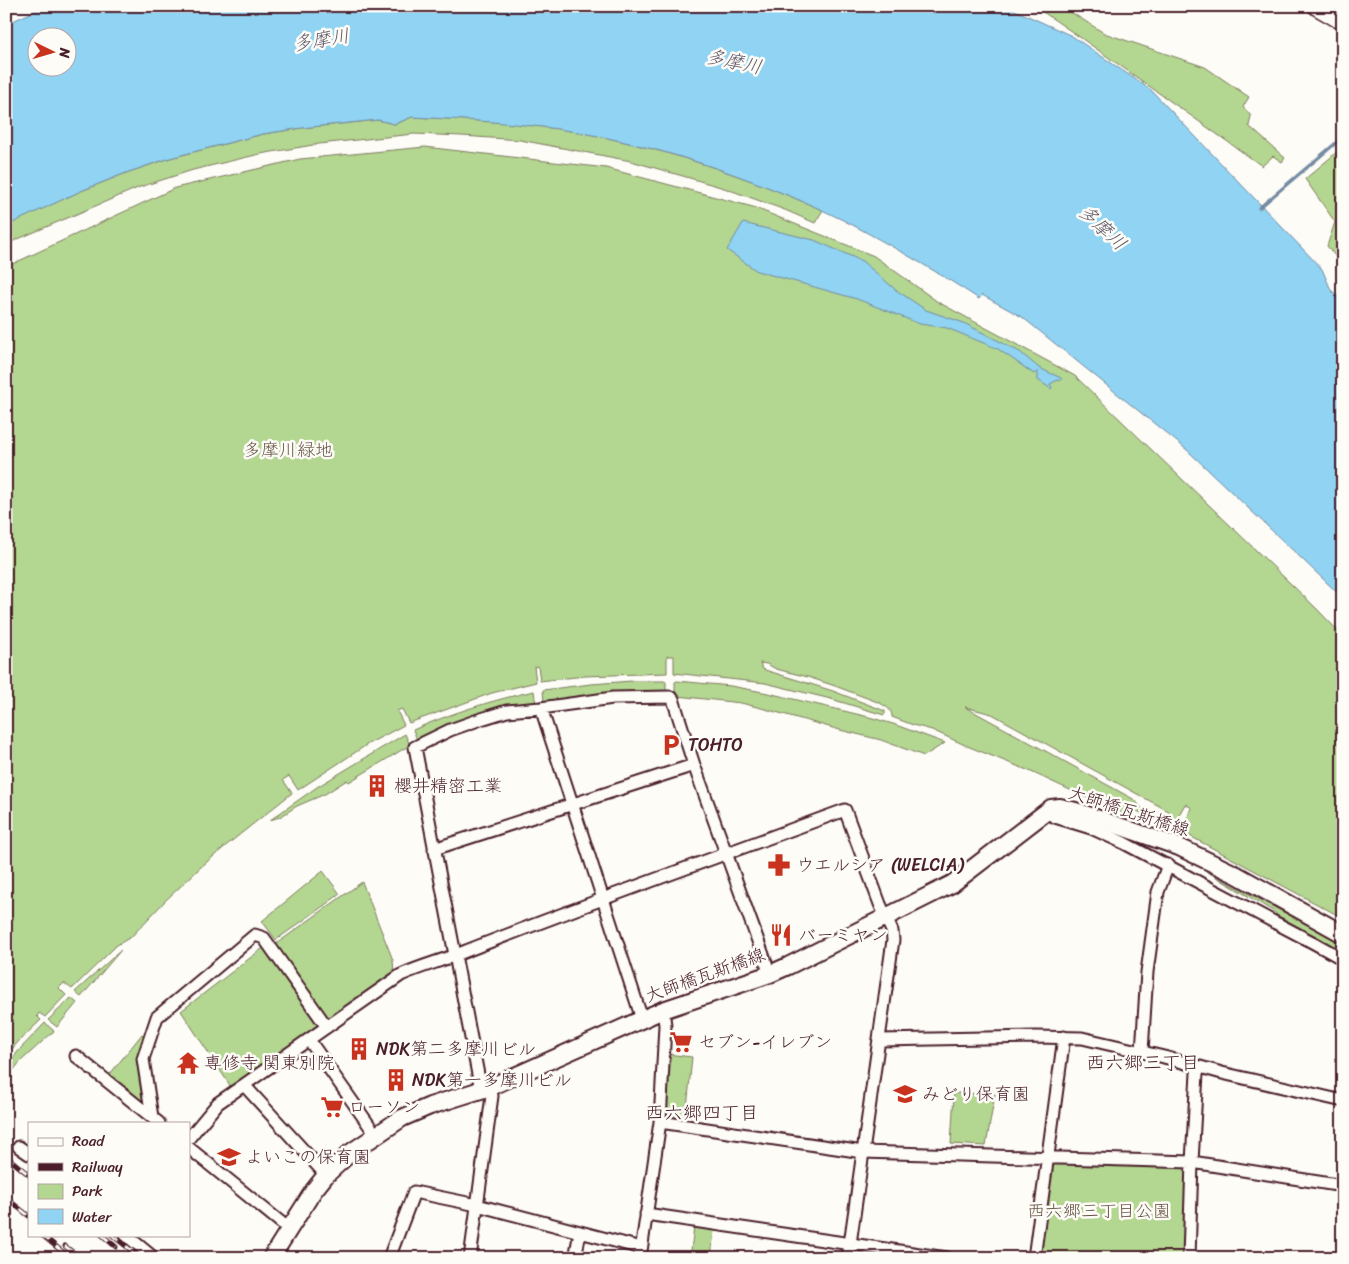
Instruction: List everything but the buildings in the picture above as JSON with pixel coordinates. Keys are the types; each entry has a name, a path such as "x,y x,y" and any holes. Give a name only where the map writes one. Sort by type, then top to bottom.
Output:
{"main road":[{"path":"1317,6 1343,20"}],"street":[{"path":"470,1258 492,1096 486,1088 456,955 415,747 450,730 507,711 613,698 670,697 770,974"},
{"path":"540,708 642,1019"},
{"path":"434,849 694,765"},
{"name":"大師橋瓦斯橋線","path":"270,1258 314,1190 326,1175 350,1153 402,1118 416,1111 486,1088 663,1010 770,974 851,936 952,884 1054,807 1069,809 1179,846 1237,874 1343,934"},
{"path":"190,1137 218,1103 401,975 602,898 845,810 892,931 893,940 848,1258"},
{"path":"1046,812 1055,817 1091,828 1124,843 1343,959"},
{"path":"1142,1052 1148,972 1158,892 1168,865"},
{"path":"155,1120 143,1059 157,1017 255,935 264,938 327,1027"},
{"path":"389,1258 414,1192 477,1205 580,1232 641,1253 660,1122 665,1025 663,1010"},
{"path":"1034,1258 1064,1037"},
{"path":"880,1040 1082,1038 1343,1101"},
{"path":"309,1040 376,1135"},
{"path":"76,1056 155,1120"},
{"path":"1190,1258 1192,1162 1197,1073 1199,1067"},
{"path":"244,1085 326,1175"},
{"path":"660,1122 863,1152 1192,1162 1343,1186"},
{"path":"20,1146 28,1153"},
{"path":"190,1149 289,1229"},
{"path":"646,1214 947,1258"},
{"path":"575,1258 580,1232"},
{"path":"127,1236 154,1258"}],"shaded area":[{"path":"860,1250 910,1258 856,1258"}],"green space":[{"path":"1028,6 1061,6 1104,33 1205,67 1249,97 1243,107 1251,116 1249,126 1285,158 1282,162 1273,156 1262,166 1043,12"},
{"path":"412,117 537,126 578,132 623,142 713,167 823,210 815,223 724,188 631,161 520,140 414,134 319,144 260,154 193,170 140,187 6,245 6,226 15,221 81,191 170,158 263,134 378,120 394,124"},
{"name":"多摩川緑地","path":"425,147 606,168 753,207 874,256 938,302 1075,376 1343,636 1343,918 1186,834 1182,828 1192,808 1185,804 1174,824 1163,826 1170,812 992,714 965,707 1135,800 1143,810 1141,813 1135,810 1130,818 1027,770 932,730 892,717 890,710 880,703 808,677 776,669 767,664 760,663 765,670 833,691 885,711 885,714 765,683 674,673 674,656 667,656 667,673 585,676 540,681 538,666 534,667 536,682 492,693 409,723 402,709 397,711 404,725 368,744 298,790 289,776 283,780 292,793 201,867 131,937 117,945 72,989 64,983 59,988 66,995 45,1017 39,1013 37,1016 41,1020 6,1056 6,267 175,188 300,159"},
{"path":"1343,147 1343,266 1327,246 1335,222 1305,179"},
{"path":"632,681 664,681 666,682 666,693 544,703 543,690"},
{"path":"675,682 731,686 768,693 869,717 945,743 924,756 881,740 741,703 677,696 675,693"},
{"path":"534,691 536,704 418,742 413,730 442,718 503,698"},
{"path":"405,734 410,745 349,782 347,780 325,794 297,806 280,817 270,820 317,787"},
{"path":"323,871 340,894 276,940 262,921"},
{"path":"1206,871 1338,941 1334,947 1277,915"},
{"path":"362,882 393,960 394,973 329,1021 276,944"},
{"path":"263,948 319,1027 231,1087 181,1011"},
{"path":"121,950 81,997 75,992"},
{"path":"71,998 77,1003 57,1027 48,1020"},
{"path":"45,1023 54,1031 21,1061 6,1079 6,1067"},
{"path":"142,1034 145,1036 145,1104 110,1074"},
{"path":"667,1054 692,1057 686,1119 664,1114"},
{"path":"954,1093 995,1094 986,1146 951,1144"},
{"name":"西六郷三丁目公園","path":"1056,1163 1184,1166 1188,1171 1184,1258 1038,1258 1052,1167"},
{"path":"694,1227 714,1230 711,1258 690,1258"}],"water":[{"name":"多摩川","path":"46,6 1006,6 1072,36 1151,90 1322,269 1331,290 1343,301 1343,598 1187,450 1022,317 982,295 979,299 907,255 822,210 763,185 671,154 577,132 536,126 474,121 412,117 394,124 378,120 302,128 263,134 170,158 81,191 6,226 6,24"},
{"path":"743,223 814,240 862,261 896,290 926,310 964,323 1020,352 1039,368 1061,378 1061,380 1050,384 1051,389 1038,380 1038,371 1034,374 998,349 947,328 920,324 857,299 757,271 727,250"}],"waterway":[{"path":"1259,208 1343,137"}],"railway":[{"path":"6,1156 28,1174"},
{"path":"6,1198 28,1215"},
{"path":"43,1236 70,1258"},
{"path":"103,1236 116,1247"},
{"path":"113,1236 141,1258"},
{"path":"65,1246 80,1258"}],"place":[{"name":"TOHTO","path":"671,745"},
{"name":"櫻井精密工業","path":"377,786"},
{"name":"ウエルシア (WELCIA)","path":"779,865"},
{"name":"バーミヤン","path":"781,935"},
{"name":"セブン-イレブン","path":"681,1042"},
{"name":"NDK第二多摩川ビル","path":"359,1049"},
{"name":"専修寺 関東別院","path":"188,1063"},
{"name":"NDK第一多摩川ビル","path":"396,1080"},
{"name":"みどり保育園","path":"905,1094"},
{"name":"ローソン","path":"332,1107"},
{"name":"よいこの保育園","path":"229,1157"}],"district":[{"name":"西六郷三丁目","path":"1143,1062"},
{"name":"西六郷四丁目","path":"702,1112"}]}
